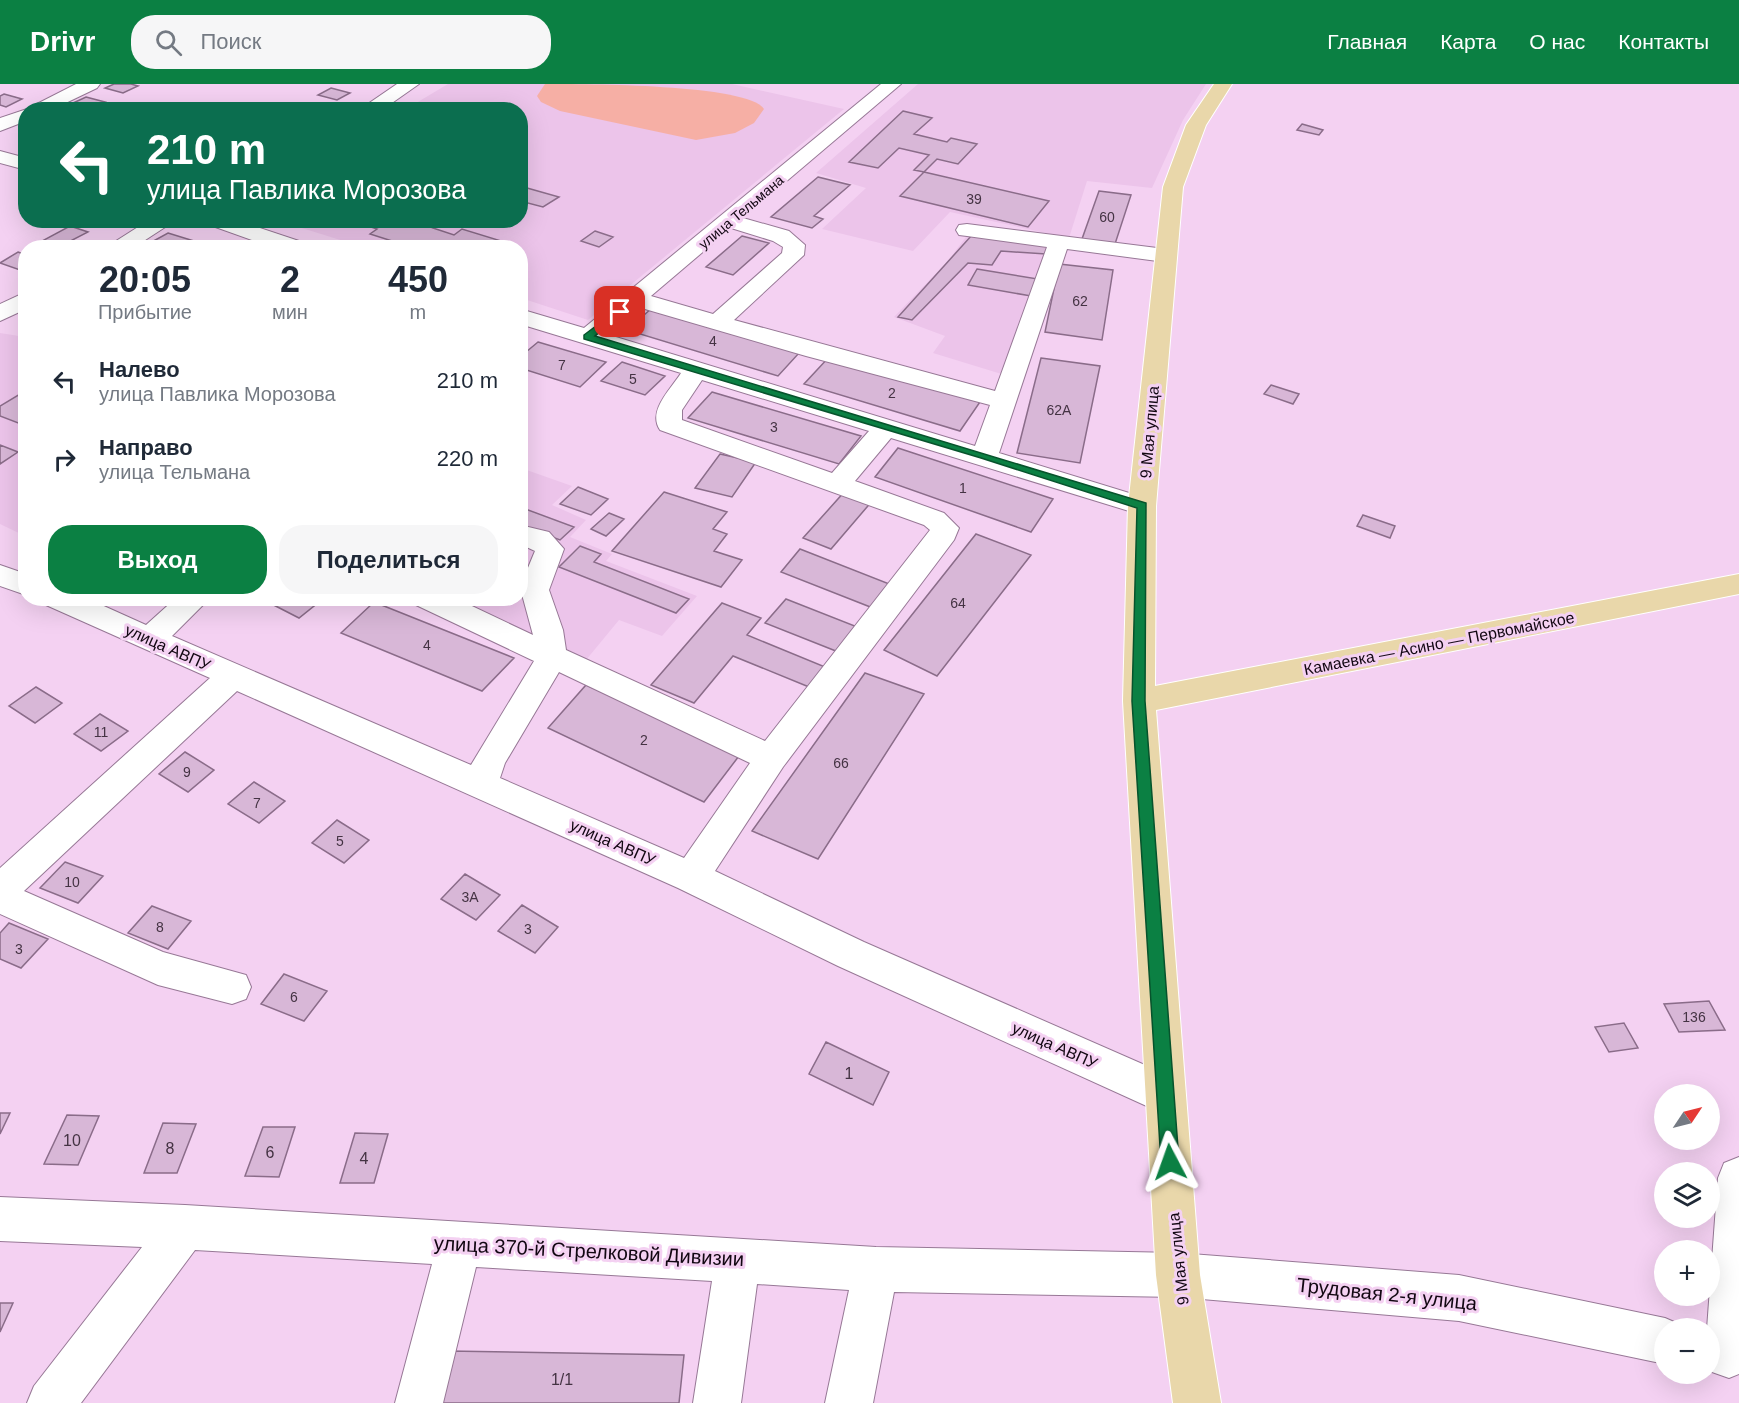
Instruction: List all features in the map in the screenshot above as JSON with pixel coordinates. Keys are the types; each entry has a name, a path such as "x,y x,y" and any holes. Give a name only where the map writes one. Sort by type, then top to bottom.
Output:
{"main road":[{"name":"9 Мая улица","path":"1197,1403 1178,1275 1139,701 1142,506 1173,187 1196,125 1223,84"},
{"name":"Камаевка — Асино — Первомайское","path":"1139,701 1739,584"}],"street":[{"path":"52,102 91,84"},
{"path":"381,102 410,84"},
{"name":"улица Тельмана","path":"588,337 892,84"},
{"path":"0,125 18,117"},
{"path":"0,157 18,162"},
{"path":"717,323 793,255 794,245 781,236 729,221"},
{"path":"131,240 152,228"},
{"path":"238,228 273,240"},
{"path":"967,230 1165,255"},
{"path":"985,456 1059,242"},
{"path":"636,299 717,323 886,427 1142,506"},
{"path":"0,314 18,304"},
{"path":"531,319 696,370 797,372 1004,401"},
{"path":"691,877 771,758 940,540 945,528 934,519 669,424 669,410 696,370"},
{"path":"837,485 886,427"},
{"path":"481,784 489,761 552,657 548,630 534,590 550,549 538,539 528,536"},
{"path":"0,575 18,582"},
{"name":"улица АВПУ","path":"75,606 691,877 851,954 1166,1094"},
{"path":"149,639 186,606"},
{"path":"444,606 771,758"},
{"path":"0,891 233,676"},
{"path":"0,897 158,968 232,987"},
{"path":"1726,1354 1739,1178"},
{"name":"улица 370-й Стрелковой Дивизии","path":"0,1219 185,1227 876,1269 1178,1275"},
{"path":"51,1403 185,1227"},
{"path":"419,1403 459,1244"},
{"path":"717,1403 738,1261"},
{"path":"849,1403 876,1269"},
{"name":"Трудовая 2-я улица","path":"1178,1275 1459,1298 1654,1339"}],"shaded area":[{"path":"448,84 732,84 844,109 588,320 528,300 528,240 340,240 302,228 528,228 528,102 418,102"},
{"path":"545,84 627,85 698,90 752,101 764,109 754,123 735,133 696,140 560,111 541,102 537,96"},
{"path":"918,84 1206,84 1183,120 1152,188 1087,181 1069,238 950,212 913,251 822,229 866,188 816,173"},
{"path":"969,233 1053,244 1008,376 933,353 945,336 894,317 947,262"},
{"path":"0,333 18,336 18,533 0,524"},
{"path":"528,470 572,486 552,505 586,520 570,537 612,554 606,561 697,596 662,636 619,620 586,660 471,606 528,606"}],"building":[{"path":"114,84 138,86 123,93 105,88"},
{"path":"331,88 350,93 337,100 318,95"},
{"path":"4,94 22,99 6,107 0,105 0,96"},
{"path":"86,97 105,102 75,102"},
{"path":"903,111 932,118 914,134 947,142 951,138 977,144 958,164 937,159 924,172 914,170 929,155 899,148 878,168 849,162"},
{"path":"1302,124 1323,130 1319,135 1297,130"},
{"path":"924,172 1049,201 1028,227 900,196"},
{"path":"818,177 850,185 814,216 823,219 812,228 771,217"},
{"path":"528,188 559,197 543,207 528,203"},
{"path":"1099,191 1131,195 1115,244 1082,239"},
{"path":"66,228 88,232 73,240 44,240"},
{"path":"374,228 433,228 454,235 462,229 498,240 389,240 370,234 377,229"},
{"path":"595,231 613,237 599,247 581,241"},
{"path":"168,233 191,240 155,240"},
{"path":"972,235 1050,245 1046,254 1001,251 992,265 968,263 912,320 898,317"},
{"path":"742,236 769,243 733,275 706,267"},
{"path":"18,252 18,269 0,263"},
{"path":"1059,264 1113,270 1102,340 1045,332"},
{"path":"977,269 1038,279 1031,296 968,285"},
{"path":"652,308 800,352 778,376 627,330"},
{"path":"538,342 606,362 580,387 528,371 528,350"},
{"path":"829,357 980,402 960,431 804,384"},
{"path":"1041,358 1100,366 1080,463 1017,453"},
{"path":"622,362 665,376 645,395 601,381"},
{"path":"1271,385 1299,394 1293,404 1264,394"},
{"path":"712,392 861,436 839,464 688,418"},
{"path":"18,395 18,423 0,416 0,406"},
{"path":"0,445 18,452 0,464"},
{"path":"898,448 1053,499 1031,532 875,477"},
{"path":"720,454 756,462 732,497 695,488"},
{"path":"578,487 608,499 591,515 560,504"},
{"path":"846,490 873,500 831,549 803,538"},
{"path":"664,492 727,512 713,529 727,534 714,551 742,560 721,587 612,551"},
{"path":"528,510 574,527 560,540 528,528"},
{"path":"609,513 624,519 606,536 591,529"},
{"path":"1363,515 1395,526 1390,538 1357,526"},
{"path":"976,534 1031,555 937,676 884,650"},
{"path":"580,546 601,554 594,562 689,599 676,613 559,567"},
{"path":"800,549 897,587 878,610 781,572"},
{"path":"786,599 865,630 846,655 765,623"},
{"path":"722,603 761,618 747,635 830,669 814,689 733,656 694,703 651,685"},
{"path":"276,606 314,606 299,618"},
{"path":"370,606 384,606 514,658 482,691 341,633"},
{"path":"865,673 924,694 818,859 752,831"},
{"path":"586,685 742,752 704,802 548,728"},
{"path":"36,687 62,703 35,723 9,706"},
{"path":"100,714 128,731 101,751 74,734"},
{"path":"185,752 214,770 188,792 159,774"},
{"path":"254,782 285,801 259,823 228,804"},
{"path":"337,820 369,840 344,863 312,843"},
{"path":"65,862 103,876 78,903 40,888"},
{"path":"465,874 500,895 476,920 441,899"},
{"path":"522,905 558,927 535,953 498,931"},
{"path":"152,906 191,921 168,949 128,933"},
{"path":"9,923 48,939 21,968 0,959 0,933"},
{"path":"284,974 327,991 304,1021 261,1004"},
{"path":"1709,1001 1725,1030 1679,1032 1664,1004"},
{"path":"1624,1023 1638,1048 1609,1052 1595,1027"},
{"path":"826,1042 889,1072 873,1105 809,1074"},
{"path":"0,1113 10,1113 0,1134"},
{"path":"67,1115 99,1116 78,1165 44,1164"},
{"path":"163,1123 196,1124 177,1173 144,1173"},
{"path":"263,1127 295,1127 279,1177 245,1176"},
{"path":"355,1133 388,1134 374,1183 340,1183"},
{"path":"0,1303 13,1303 0,1332"},
{"path":"448,1351 684,1355 679,1403 437,1403"}],"route":[{"path":"620,312 588,337 985,456 1142,506 1139,701 1170,1162"}]}
